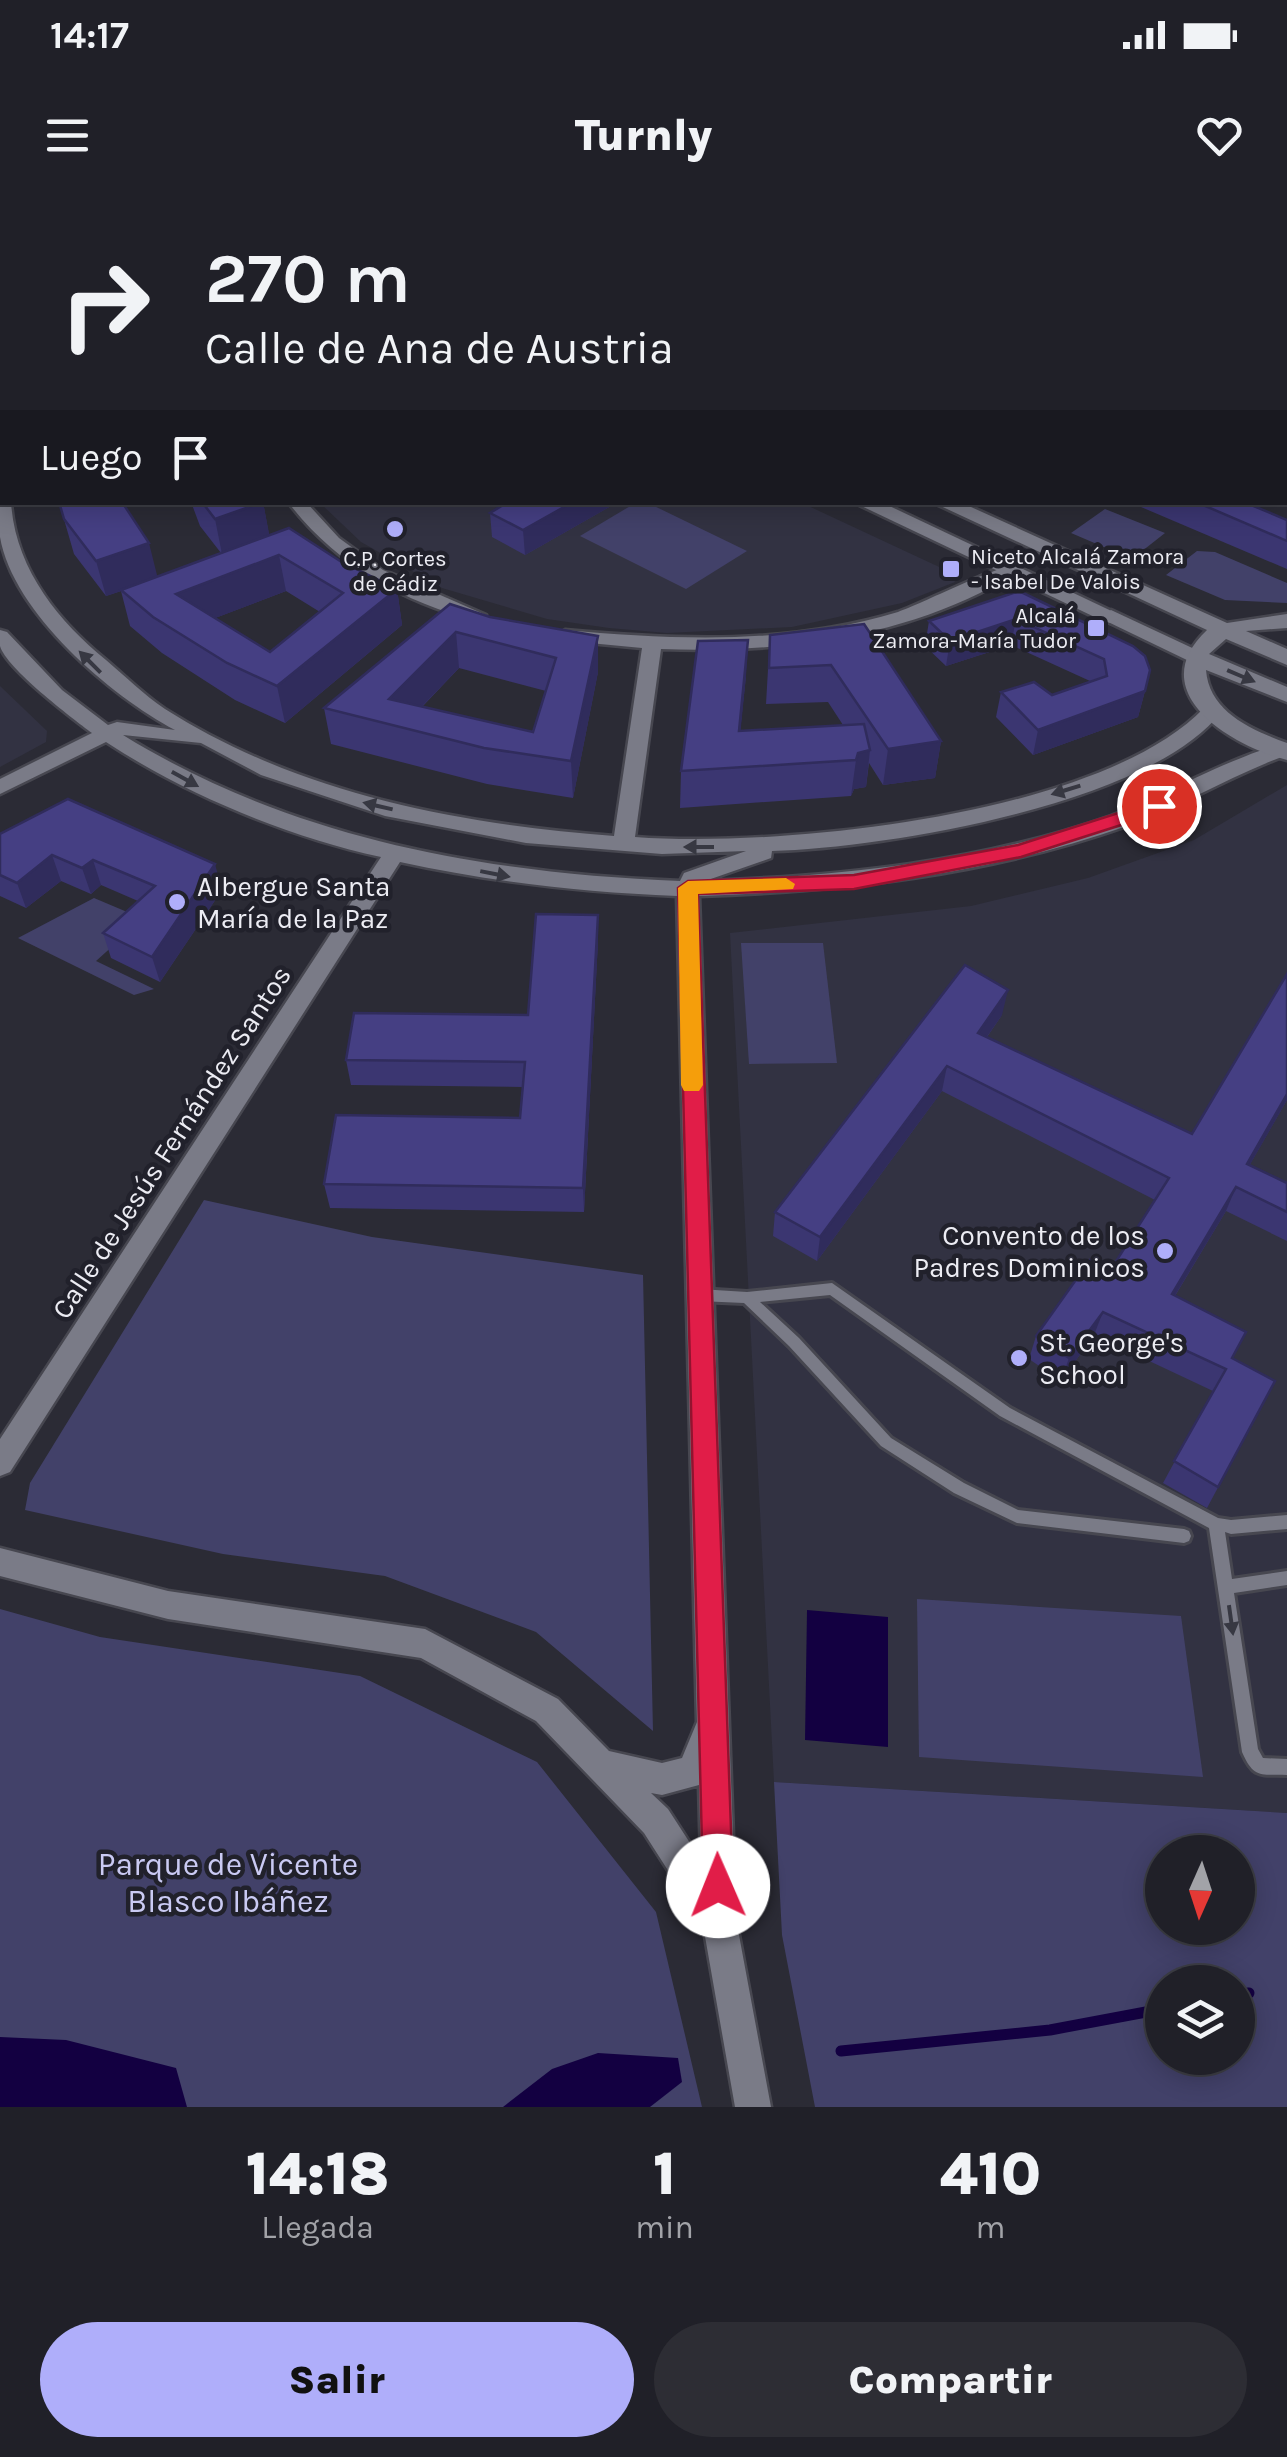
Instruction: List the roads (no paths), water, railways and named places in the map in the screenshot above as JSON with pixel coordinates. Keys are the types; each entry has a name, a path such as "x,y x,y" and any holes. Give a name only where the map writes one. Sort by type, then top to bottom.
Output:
{"street":[{"path":"1,505 14,560 46,616 98,671 207,742 259,767 366,804 490,831 623,845 796,843 866,837 999,811 1106,778 1172,748 1211,712"},
{"path":"298,505 320,534 378,575 455,610 493,619"},
{"path":"870,505 1287,695"},
{"path":"949,505 1287,658"},
{"path":"548,634 652,646 754,643 852,630 951,600 1011,570"},
{"path":"1284,751 1243,735 1211,712 1194,685 1196,656 1208,641 1252,623 1287,621"},
{"path":"0,636 31,673 100,733 202,788 290,826 394,854 515,878 688,888 854,882 1021,851 1159,806 1258,757 1284,751"},
{"path":"623,845 652,646"},
{"path":"0,787 100,733 127,728 207,742"},
{"path":"754,2107 719,1919 688,888 692,878 703,872 796,843"},
{"name":"Calle de Jesús Fernández Santos","path":"0,1463 394,854"},
{"path":"0,1562 168,1605 426,1644 547,1710 656,1821 719,1919"},
{"path":"606,1766 662,1779 692,1771 714,1719"}],"lane":[{"path":"699,1295 748,1298 832,1289 1005,1412 1216,1524 1231,1528 1287,1522"},
{"path":"748,1298 886,1442 958,1488 1017,1516 1184,1536"},
{"path":"1216,1524 1253,1761 1259,1766 1287,1768"},
{"path":"1226,1587 1287,1578"}],"waterway":[{"path":"841,2051 1050,2030 1145,2012"}],"place":[{"name":"C.P. Cortes de Cádiz","path":"395,529"},
{"name":"Niceto Alcalá Zamora - Isabel De Valois","path":"951,569"},
{"name":"Alcalá Zamora-María Tudor","path":"1096,628"},
{"name":"Albergue Santa María de la Paz","path":"177,902"},
{"name":"Convento de los Padres Dominicos","path":"1165,1251"},
{"name":"St. George's School","path":"1019,1358"}],"park label":[{"name":"Parque de Vicente Blasco Ibáñez","path":"228,1882"}]}
